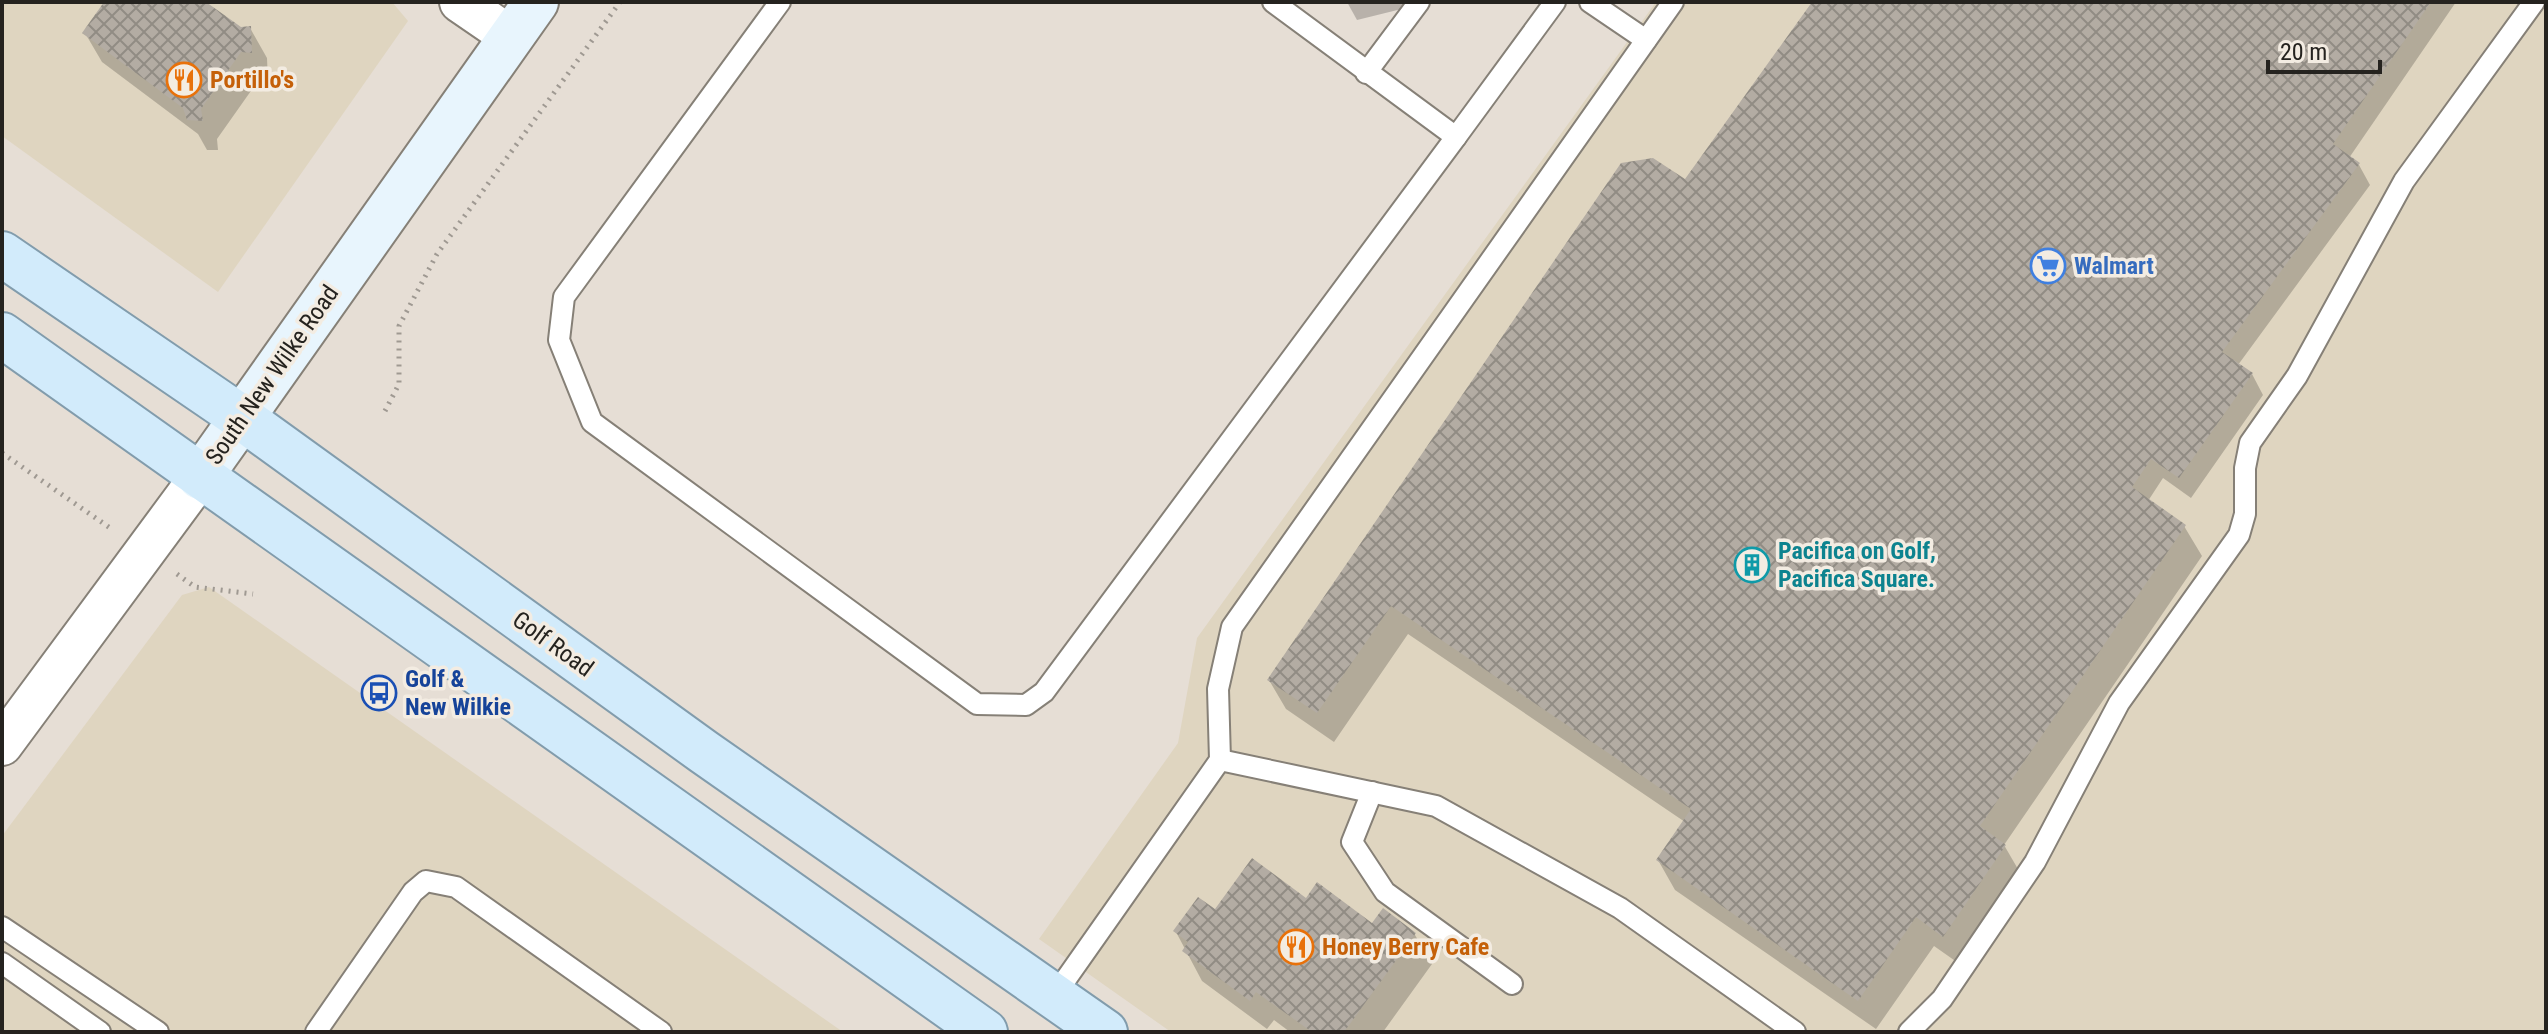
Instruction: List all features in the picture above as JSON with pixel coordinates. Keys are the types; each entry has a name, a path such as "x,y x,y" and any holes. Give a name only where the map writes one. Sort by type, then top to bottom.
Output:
{"main road":[{"name":"South New Wilke Road","path":"200,477 536,2"},
{"name":"Golf Road","path":"2,254 242,418 617,690 1105,1032"},
{"path":"2,335 985,1032"}],"street":[{"path":"460,2 511,37"},
{"name":"South New Wilke Road","path":"2,745 200,477"}],"lane":[{"path":"780,2 564,297 559,340 592,422 977,704 1026,705 1044,692 1555,2"},
{"path":"1273,2 1456,137"},
{"path":"1366,73 1419,2"},
{"path":"1590,2 1646,40"},
{"path":"1054,996 1220,760 1218,689 1232,627 1673,2"},
{"path":"1909,1032 1942,999 2035,862 2119,703 2239,535 2245,514 2245,468 2250,443 2297,376 2404,181 2534,2"},
{"path":"1220,760 1436,806 1620,908 1795,1032"},
{"path":"1372,792 1352,842 1385,892 1512,984"},
{"path":"316,1032 413,892 426,881 456,887 661,1032"},
{"path":"2,927 158,1032"},
{"path":"2,963 100,1032"}],"path":[{"path":"385,411 399,384 399,326 437,254 620,2"},
{"path":"2,453 44,482"},
{"path":"195,587 253,594"}],"shaded area":[{"path":"2,2 392,2 408,21 218,292 2,136"},
{"path":"1656,2 2546,2 2546,1032 1171,1032 1039,939 1178,743 1197,638"},
{"path":"209,587 843,1032 2,1032 2,836 182,595"}],"building":[{"name":"Portillo's","path":"104,2 206,2 241,27 251,26 252,53 241,52 201,109 203,121 187,120 183,108 82,33"},
{"name":"Pacifica on Golf, Pacifica Square.","path":"1812,2 2431,2 2333,144 2360,163 2222,352 2253,373 2179,478 2151,459 2132,487 2186,525 1980,826 2006,845 1943,937 1916,917 1858,1001 1656,860 1691,809 1391,606 1317,713 1267,680 1621,163 1653,158 1685,179"},
{"name":"Honey Berry Cafe","path":"1252,858 1306,898 1317,882 1372,923 1383,908 1416,933 1344,1032 1312,1032 1256,992 1250,1001 1182,951 1188,942 1173,931 1198,897 1215,909"}],"place":[{"name":"Portillo's","path":"184,80"},
{"name":"Walmart","path":"2048,266"},
{"name":"Pacifica on Golf, Pacifica Square.","path":"1752,565"},
{"name":"Golf & New Wilkie","path":"379,693"},
{"name":"Honey Berry Cafe","path":"1296,947"}]}
